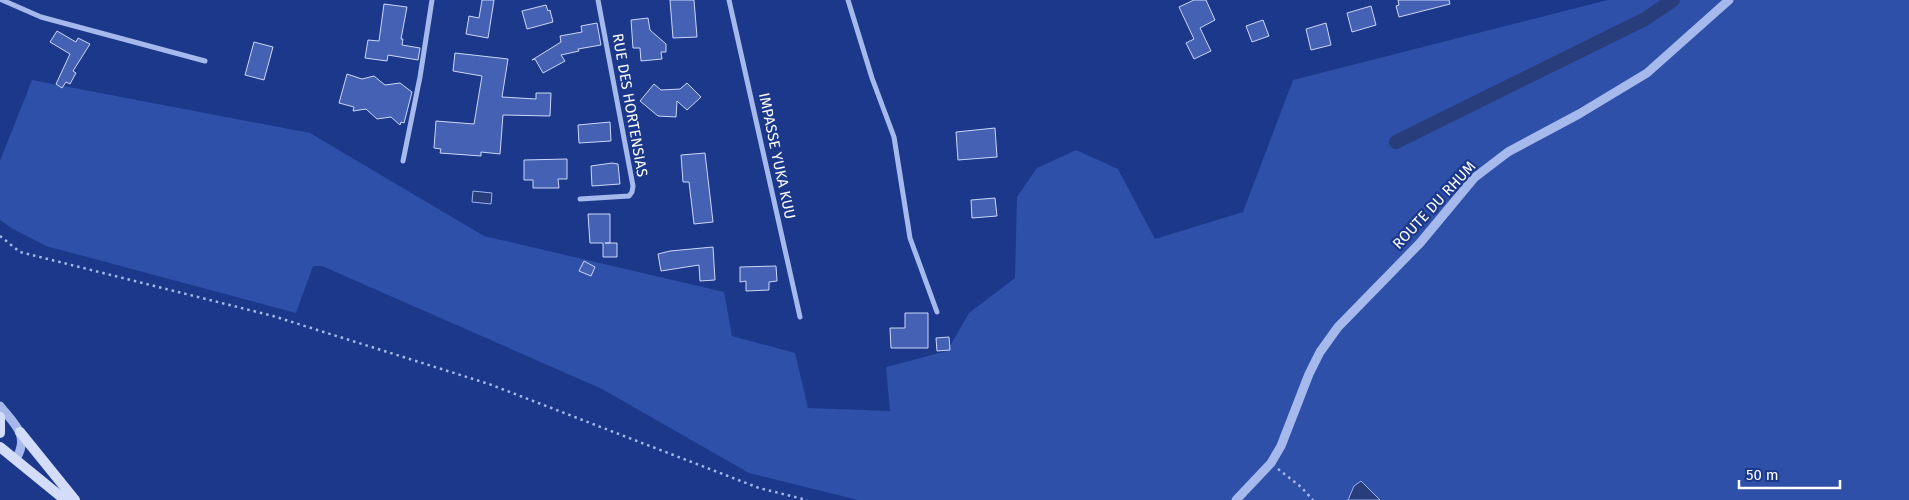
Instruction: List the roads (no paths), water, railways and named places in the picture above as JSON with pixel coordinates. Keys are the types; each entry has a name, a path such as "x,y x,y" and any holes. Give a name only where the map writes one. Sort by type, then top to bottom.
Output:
{"main road":[{"path":"0,417 0,433"},
{"path":"20,432 75,500"},
{"path":"0,447 65,500"}],"street":[{"path":"2,0 41,17 205,61"},
{"path":"403,161 420,77 432,0"},
{"name":"RUE DES HORTENSIAS","path":"580,199 629,196 633,186 598,0"},
{"name":"IMPASSE YUKA KUU","path":"729,0 800,317"},
{"path":"848,0 872,78 894,136 910,238 936,312"},
{"name":"ROUTE DU RHUM","path":"1236,500 1271,463 1282,446 1320,352 1338,327 1420,243 1474,178 1508,152 1579,114 1647,72 1729,0"},
{"path":"0,406 20,432 23,447 16,460"}],"waterway":[{"path":"1396,142 1645,19 1673,0"}]}
